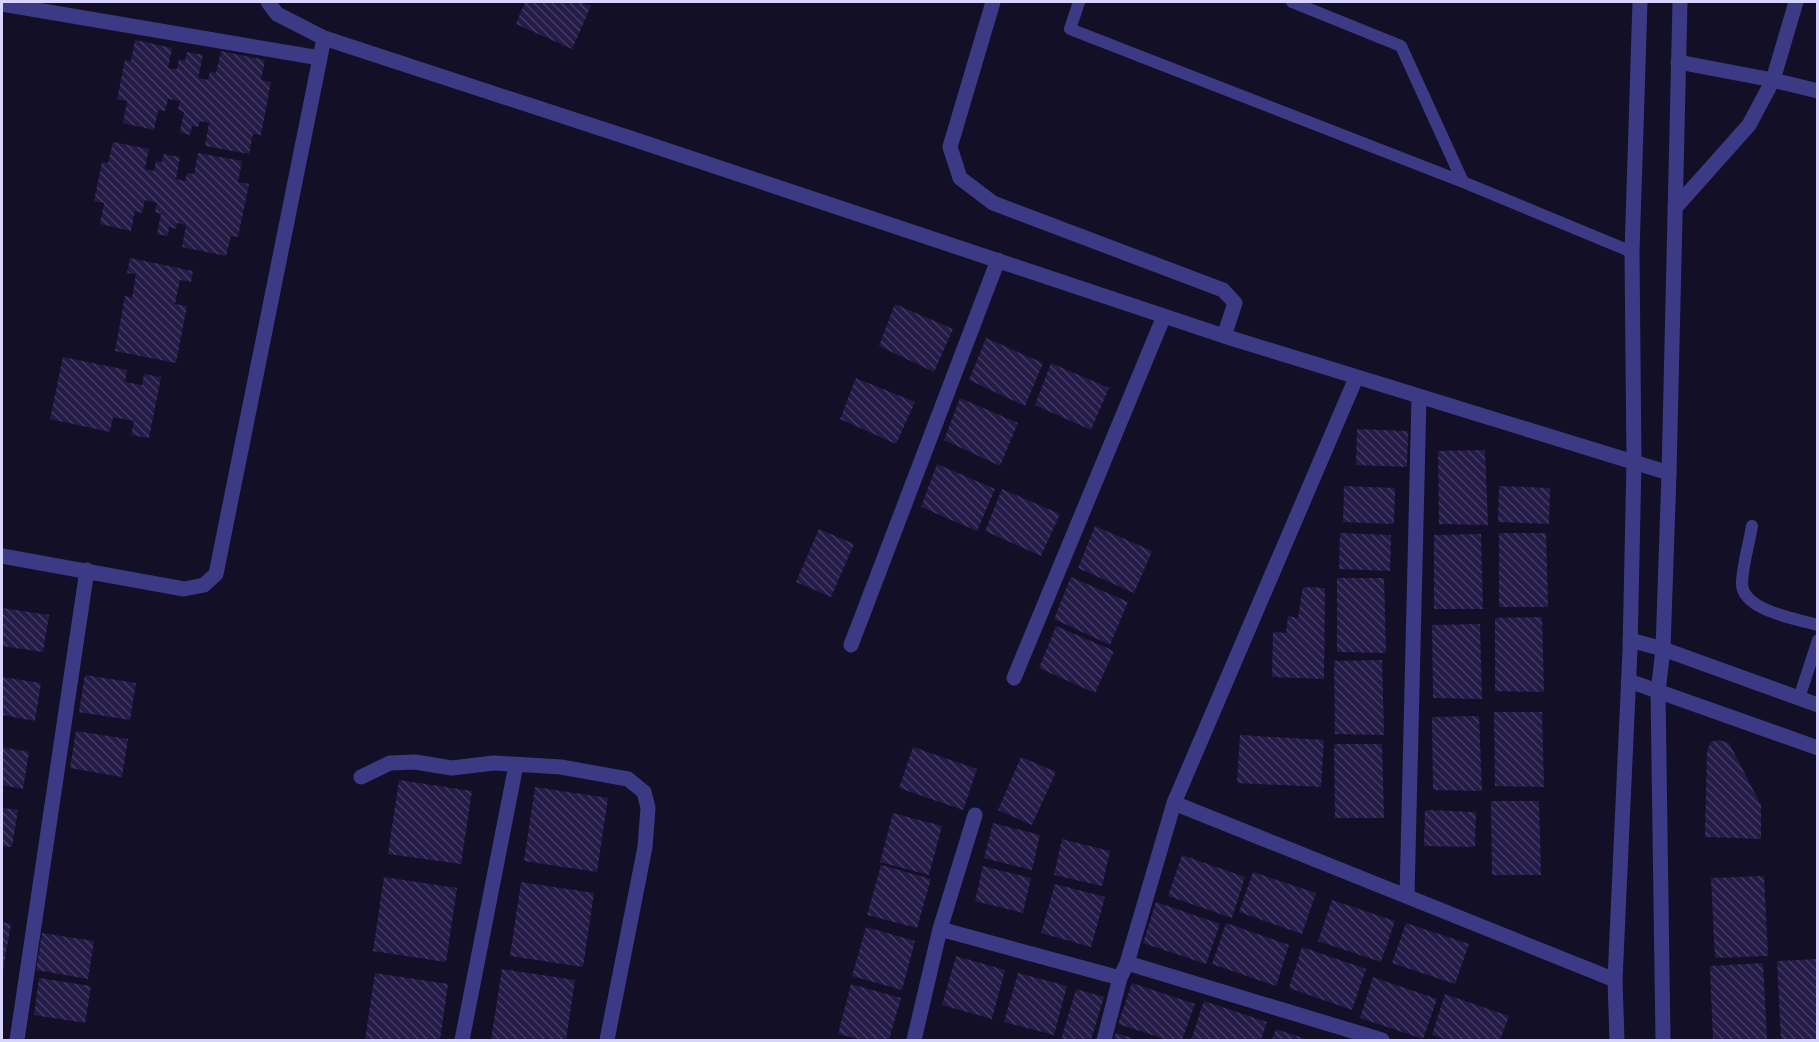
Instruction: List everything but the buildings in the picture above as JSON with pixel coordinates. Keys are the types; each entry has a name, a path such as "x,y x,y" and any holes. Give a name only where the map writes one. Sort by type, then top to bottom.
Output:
{"street":[{"path":"268,2 277,14 324,38 1224,336 1419,398 1669,473"},
{"path":"993,2 950,147 960,178 993,203 1223,290 1235,303 1224,336"},
{"path":"1617,1041 1615,980 1629,681 1634,462 1632,252 1640,2"},
{"path":"1664,1041 1658,692 1663,649 1669,473 1680,2"},
{"path":"1675,208 1749,125 1773,80 1796,2"},
{"path":"2,4 320,58"},
{"path":"2,556 184,589 204,585 216,574 324,38"},
{"path":"1678,62 1818,91"},
{"path":"850,645 998,260"},
{"path":"1014,678 1164,316"},
{"path":"1104,1041 1120,978 1127,963 1174,803 1356,378"},
{"path":"1407,896 1419,398"},
{"path":"17,1041 87,570"},
{"path":"1630,640 1663,649 1818,705"},
{"path":"1629,681 1818,748"},
{"path":"361,777 390,763 415,762 452,768 494,763 561,767 628,779 644,792 648,808 645,847 607,1041"},
{"path":"462,1041 516,765"},
{"path":"1174,803 1615,980"},
{"path":"914,1041 940,929 975,815"},
{"path":"940,929 1120,978"},
{"path":"1127,963 1382,1041"}],"lane":[{"path":"1078,2 1071,29 1463,182 1632,252"},
{"path":"1292,2 1401,46 1463,182"},
{"path":"1752,526 1741,584 1746,598 1756,606 1818,625"},
{"path":"1799,698 1818,640"}]}
